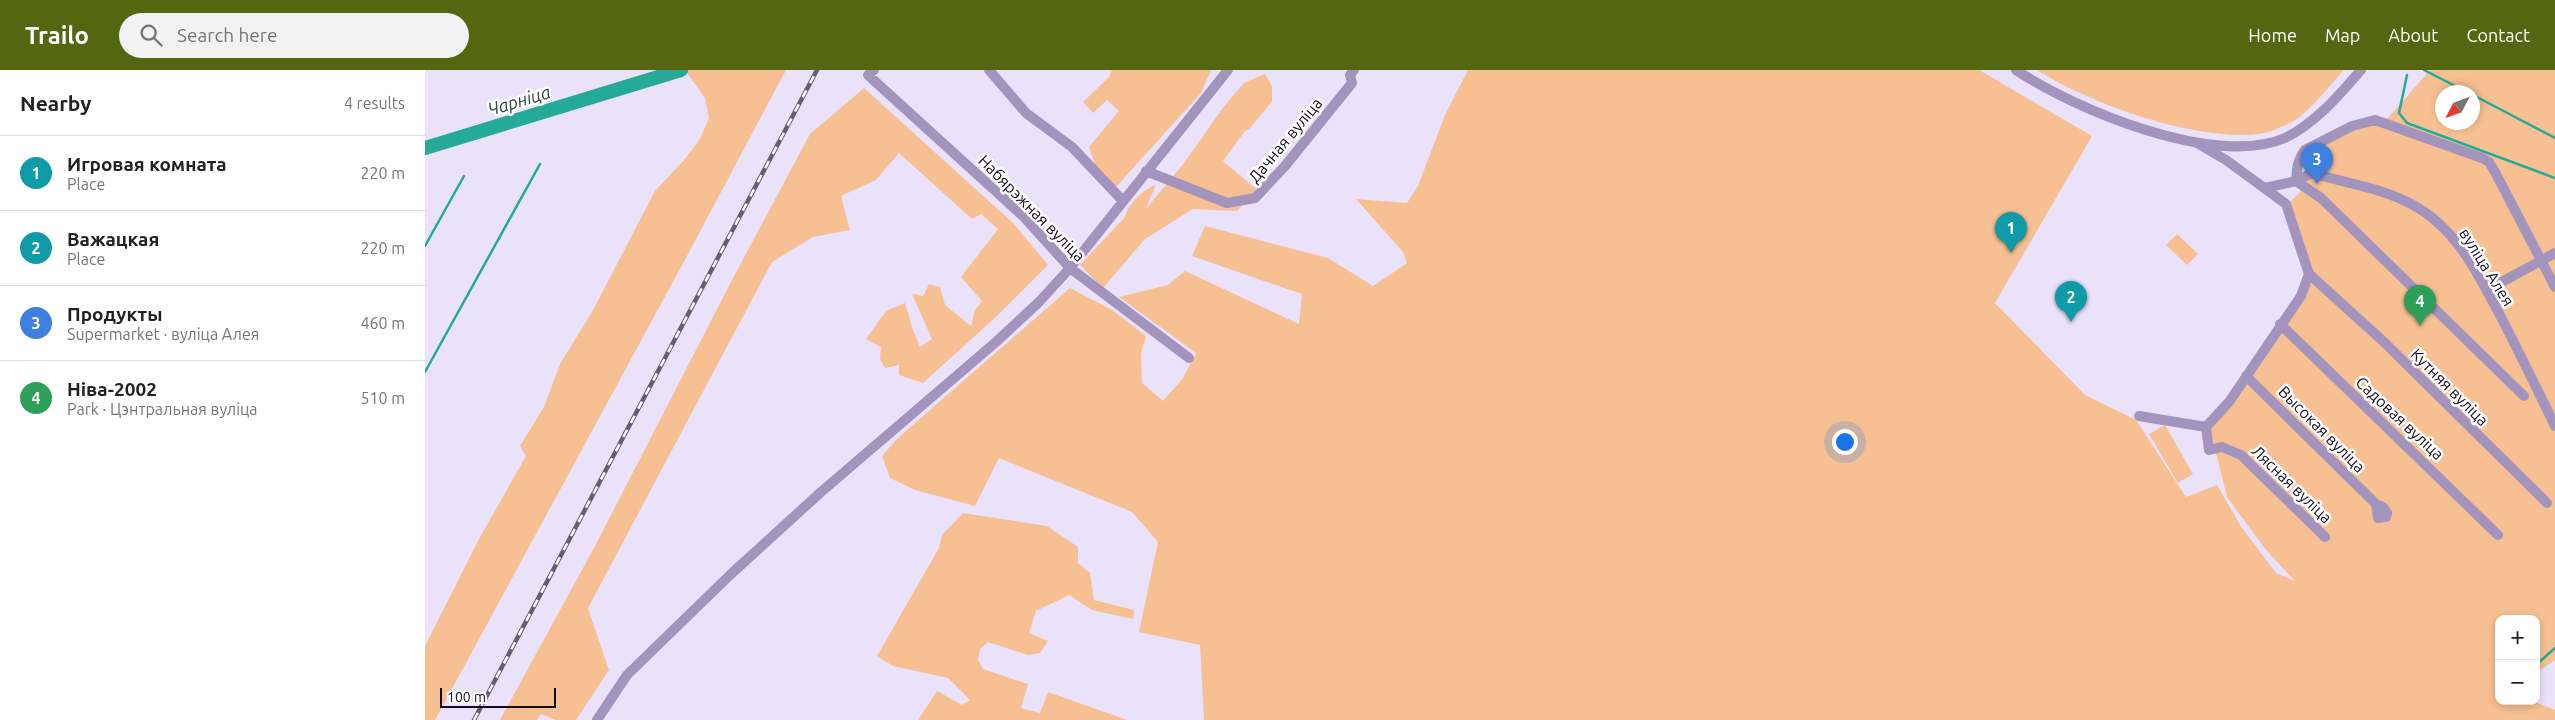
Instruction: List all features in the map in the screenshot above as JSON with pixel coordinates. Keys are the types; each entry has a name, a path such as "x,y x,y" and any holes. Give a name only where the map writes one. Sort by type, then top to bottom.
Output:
{"street":[{"name":"Набярэжная вуліца","path":"874,70 868,75 1023,216 1070,268 1189,358"},
{"path":"989,70 1027,113 1072,147 1123,201"},
{"path":"597,720 627,675 644,657 821,492 996,342 1039,302 1070,268 1228,70"},
{"path":"2016,70 2064,98 2092,110 2197,143 2228,146 2255,145 2284,138 2311,121 2361,70"},
{"name":"Дачная вуліца","path":"1146,171 1219,201 1235,203 1255,198 1352,83 1349,72"},
{"path":"2300,183 2297,164 2305,150 2368,120 2381,120 2482,158 2489,162 2555,287"},
{"path":"2139,416 2206,427 2229,402 2280,324 2301,296 2309,274 2287,204 2197,143"},
{"name":"вуліца Алея","path":"2300,183 2312,174 2397,197 2416,206 2452,236 2487,290 2555,426"},
{"path":"2265,188 2300,183 2321,198 2525,396"},
{"path":"2487,290 2555,253"},
{"name":"Кутняя вуліца","path":"2309,274 2384,342 2547,503"},
{"name":"Садовая вуліца","path":"2280,324 2498,536"},
{"name":"Высокая вуліца","path":"2246,376 2376,504"},
{"name":"Лясная вуліца","path":"2206,427 2209,450 2222,447 2241,455 2325,537"}],"shaded area":[{"path":"685,70 786,70 435,720 425,720 425,646 479,539 526,456 520,446 544,407 560,364 592,312 655,191 684,160 700,139 709,118 705,98"},
{"path":"1112,70 1211,70 1201,93 1115,188 1097,169 1089,147 1119,111 1107,100 1093,113 1083,102 1109,77"},
{"path":"1468,70 1979,70 2092,136 1995,303 2085,395 2136,420 2186,497 2217,485 2242,528 2276,573 2295,581 2266,550 2227,497 2210,429 2283,327 2315,278 2290,202 2302,190 2312,169 2301,167 2302,157 2364,121 2388,118 2430,70 2555,70 2555,660 2540,670 2540,615 2495,615 2495,705 2540,704 2555,710 2555,720 1204,720 1200,645 1139,632 1158,542 1132,512 999,458 975,506 915,490 890,478 882,456 899,437 1070,288 1112,310 1146,336 1141,353 1142,383 1163,401 1183,378 1196,353 1119,297 1168,285 1185,271 1299,324 1302,294 1192,256 1205,226 1328,258 1373,286 1407,263 1403,252 1356,199 1407,203 1418,186 1445,115"},
{"path":"2037,70 2344,70 2311,107 2296,120 2279,128 2258,134 2232,135 2174,126 2113,107 2059,83"},
{"path":"1265,74 1272,86 1272,102 1249,129 1245,131 1223,161 1256,189 1237,211 1193,209 1145,239 1103,288 1080,265 1125,217 1137,197 1156,185 1145,210 1184,163 1225,105 1244,83"},
{"path":"864,88 1014,224 1048,265 998,315 923,383 899,375 899,365 885,368 880,359 881,347 866,339 886,311 905,303 920,347 932,339 912,294 923,296 929,284 940,287 945,305 971,326 975,310 982,301 961,277 998,229 981,214 972,219 899,153 876,180 841,196 850,230 813,237 772,262 588,608 609,670 576,720 556,720 541,714 537,720 500,720 594,548 732,280 810,134"},
{"path":"2177,234 2198,254 2187,265 2166,245"},
{"path":"2165,425 2193,474 2178,483 2149,434"},
{"path":"963,513 1047,526 1078,547 1078,563 1090,573 1094,600 1134,610 1133,619 1092,610 1069,595 1036,611 1029,633 1048,641 1040,653 1028,655 988,642 980,649 978,660 983,669 1028,684 1021,708 1040,713 1048,692 1127,720 918,720 937,691 962,705 970,700 948,678 893,666 877,656 939,548 942,535"}],"waterway":[{"name":"Чарніца","path":"425,148 681,70"},
{"name":"Чарніца","path":"2424,70 2453,85"},
{"path":"2407,75 2399,113 2407,123 2555,178"},
{"name":"Чарніца","path":"2480,99 2555,138"},
{"path":"425,372 540,164"},
{"path":"425,246 464,176"},
{"path":"2540,661 2555,648"}],"railway":[{"path":"474,720 817,70"}],"place":[{"name":"Продукты","path":"2317,184"},
{"name":"Игровая комната","path":"2011,253"},
{"name":"Важацкая","path":"2071,322"},
{"name":"Ніва-2002","path":"2420,326"}]}
